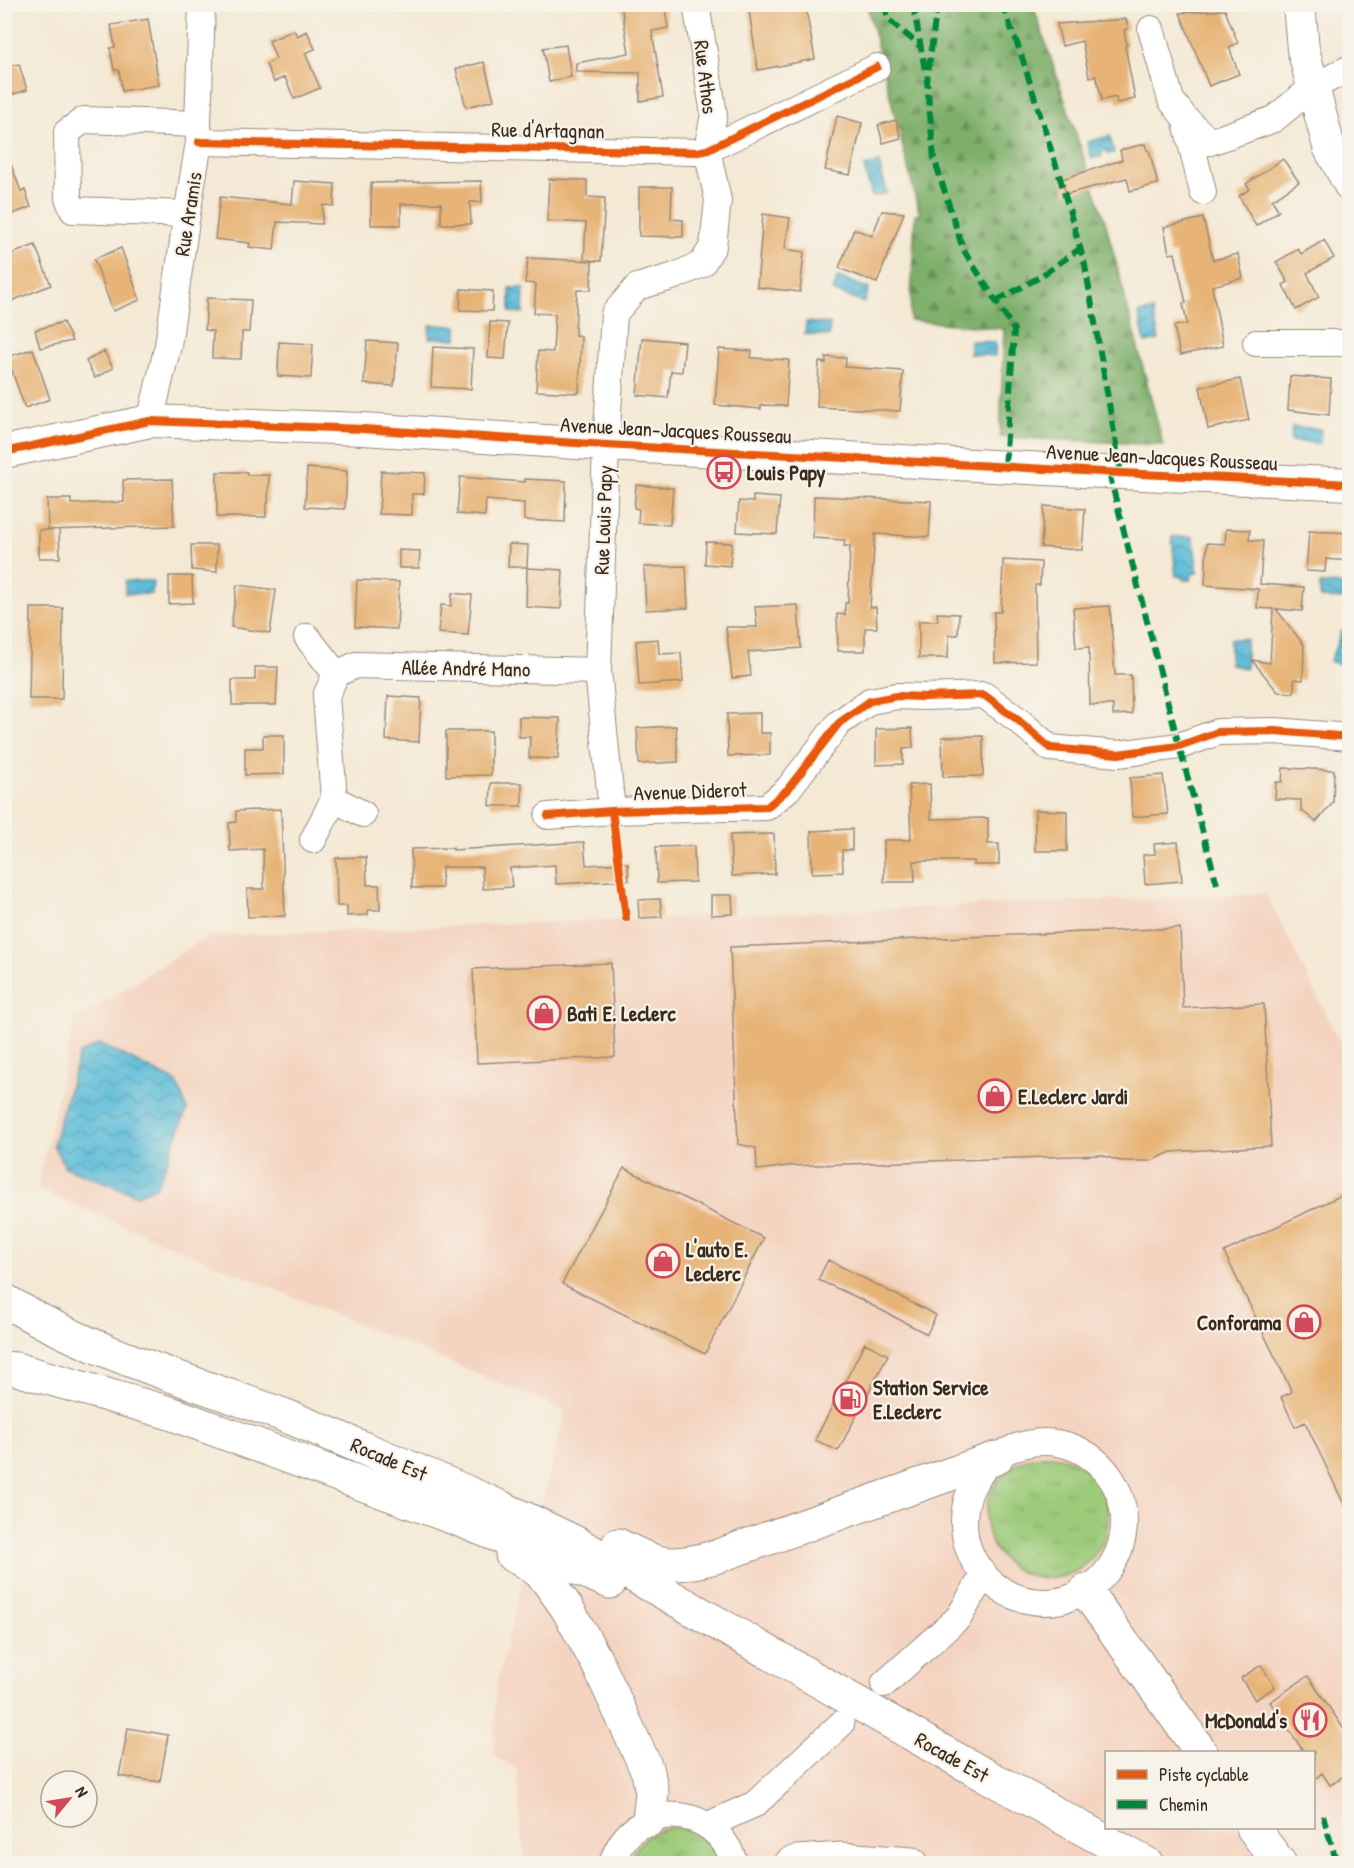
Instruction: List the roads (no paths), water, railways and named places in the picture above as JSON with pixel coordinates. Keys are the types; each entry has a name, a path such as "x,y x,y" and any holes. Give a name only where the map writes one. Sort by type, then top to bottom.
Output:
{"main road":[{"name":"Rocade Est","path":"4,1300 34,1318 98,1347 288,1417 531,1520 578,1544 947,1754 1147,1863"},
{"name":"Rocade Est","path":"4,1368 120,1397 170,1413 465,1522 759,1647"},
{"path":"170,1413 239,1447 462,1532 522,1559 540,1572 567,1608 598,1664 648,1772 652,1793 649,1820"},
{"path":"288,1417 392,1446 482,1483 645,1558 664,1564 692,1563 715,1557 996,1458"},
{"path":"1086,1591 1200,1751"},
{"path":"1254,1829 1280,1863"},
{"path":"791,1863 842,1859 912,1863"}],"street":[{"name":"Rue Aramis","path":"150,421 168,345 199,133 202,4"},
{"name":"Rue Athos","path":"696,4 714,114 707,150"},
{"path":"1299,4 1303,49 1329,147 1350,185"},
{"path":"1151,29 1171,100 1185,118 1210,142 1274,119 1313,87 1350,68"},
{"name":"Rue d'Artagnan","path":"187,214 73,210 68,198 66,132 84,120 199,133 698,152 707,150 877,67"},
{"path":"1185,118 1203,192"},
{"name":"Rue Louis Papy","path":"612,811 598,671 606,445 614,314 637,287 675,276 702,264 713,246 718,200 707,150"},
{"path":"1256,343 1350,343"},
{"name":"Avenue Jean-Jacques Rousseau","path":"4,452 150,421 363,429 606,445 1181,477 1350,484"},
{"path":"307,637 336,674 326,696 334,799 313,840"},
{"name":"Allée André Mano","path":"336,674 356,665 598,671"},
{"name":"Avenue Diderot","path":"612,811 767,807 788,789 839,723 870,701 897,696 984,695 1050,748 1072,750 1118,754 1179,746 1218,732 1275,731 1350,736"},
{"path":"334,799 363,814"},
{"path":"548,816 612,811"},
{"path":"1037,1442 1058,1443 1078,1450 1096,1461 1108,1474 1117,1489 1122,1505 1124,1523 1120,1549 1107,1573 1086,1591 1069,1599 1050,1602 1030,1601 996,1586 984,1574 972,1556 965,1535 965,1513 975,1482 996,1458 1016,1447 1037,1442"},
{"path":"884,1684 959,1617 984,1574"},
{"path":"959,1617 1012,1595"},
{"path":"708,1825 755,1804 841,1724"},
{"path":"733,1857 755,1804"},
{"path":"612,1863 623,1839 635,1828 664,1815 694,1818 708,1825 717,1832 733,1857"}],"water":[{"path":"1110,136 1114,153 1108,154 1107,150 1101,152 1102,156 1092,159 1087,142"},
{"path":"879,163 887,193 872,197 864,167"},
{"path":"838,277 869,289 864,303 833,291"},
{"path":"510,288 524,288 523,313 510,312"},
{"path":"1153,311 1159,340 1145,343 1139,313"},
{"path":"806,322 830,324 829,336 805,334"},
{"path":"430,325 457,326 457,339 429,338"},
{"path":"970,341 995,342 995,356 970,354"},
{"path":"1292,427 1321,429 1320,443 1291,441"},
{"path":"1172,537 1193,537 1198,573 1193,573 1190,580 1176,576"},
{"path":"125,581 153,581 152,594 125,594"},
{"path":"1320,584 1348,585 1347,599 1320,598"},
{"path":"1342,631 1349,633 1349,643 1341,665 1330,661"},
{"path":"1230,639 1246,639 1246,668 1230,665"},
{"path":"100,1044 177,1082 187,1110 157,1186 137,1195 65,1167 53,1145 79,1054"}],"place":[{"name":"Louis Papy","path":"724,472"},
{"name":"Bati E. Leclerc","path":"544,1013"},
{"name":"E.Leclerc Jardi","path":"995,1096"},
{"name":"L'auto E. Leclerc","path":"663,1261"},
{"name":"Conforama","path":"1304,1322"},
{"name":"Station Service E.Leclerc","path":"850,1399"},
{"name":"McDonald's","path":"1310,1720"}]}
